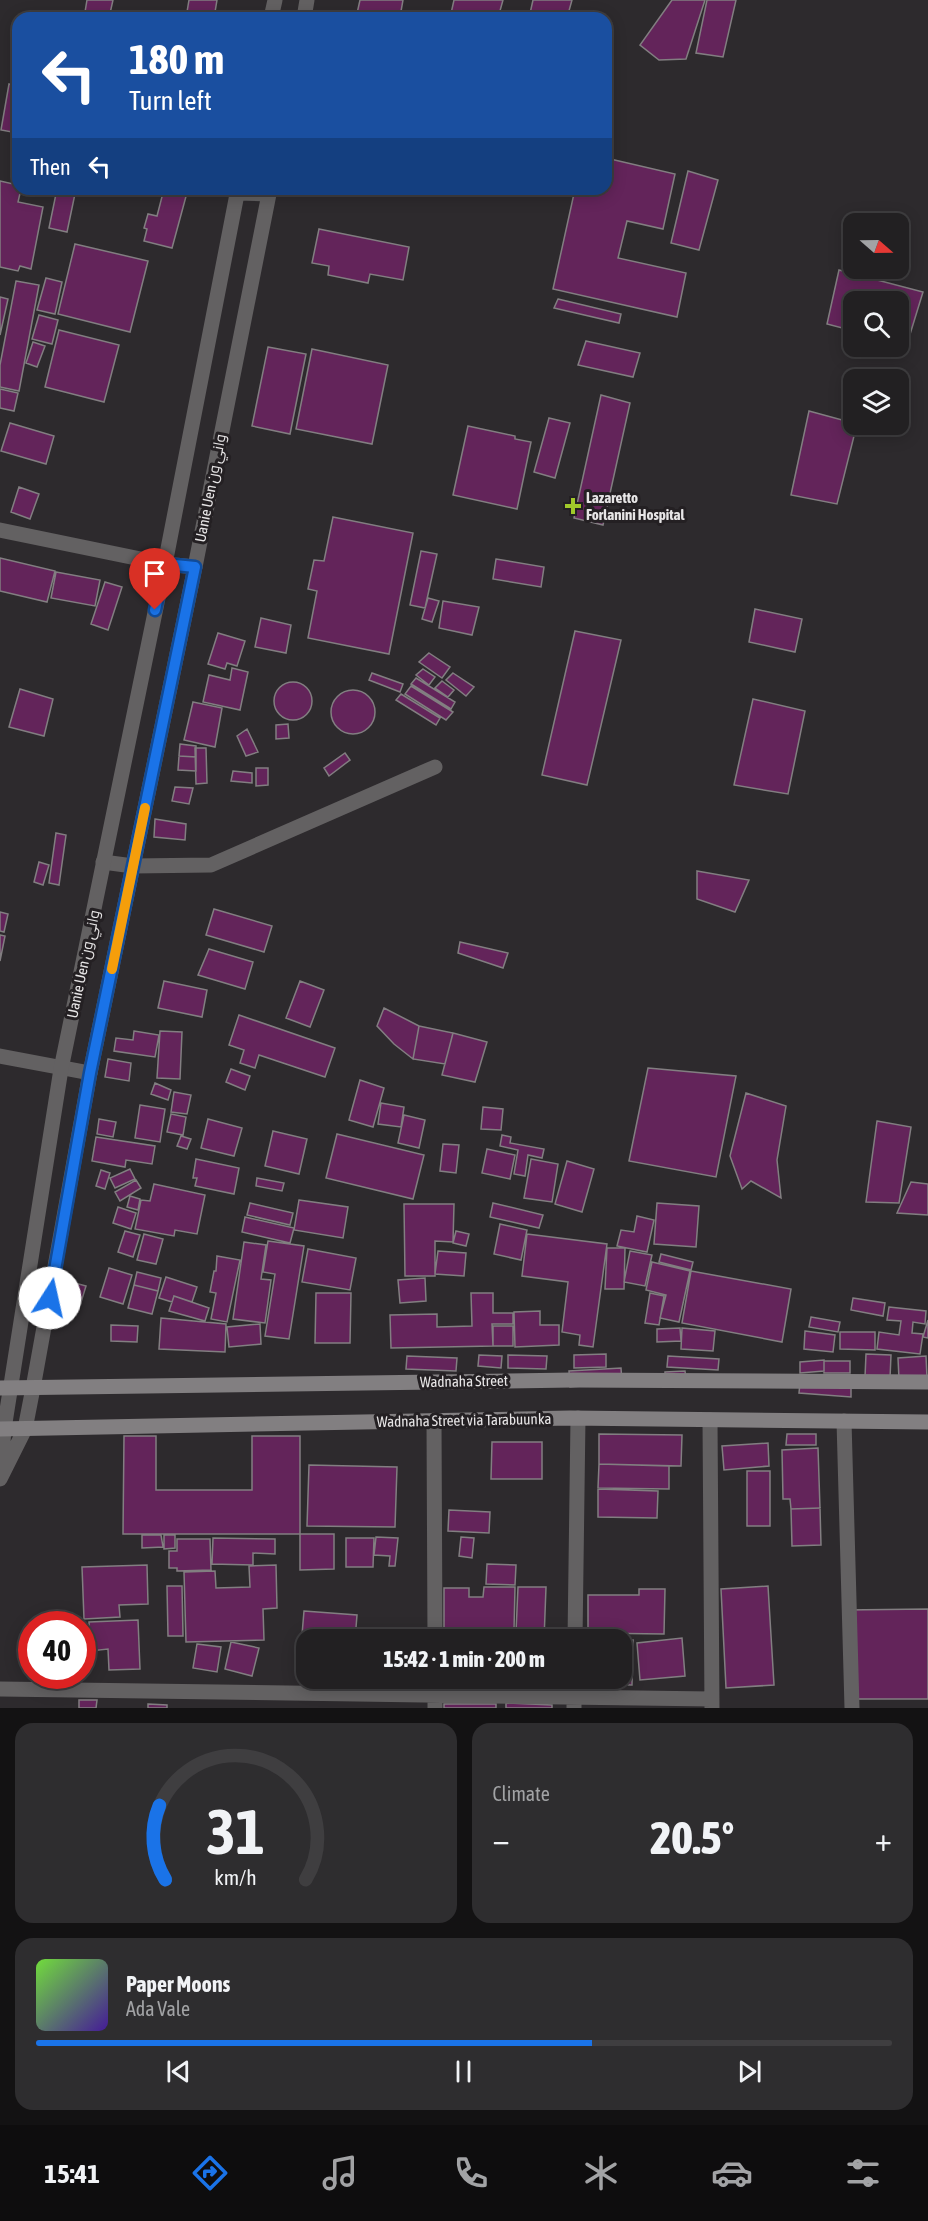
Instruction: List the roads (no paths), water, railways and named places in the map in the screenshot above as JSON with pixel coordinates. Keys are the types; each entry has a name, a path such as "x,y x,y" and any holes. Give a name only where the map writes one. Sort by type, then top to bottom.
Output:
{"main road":[{"name":"Wadnaha Street","path":"6,1388 573,1380 928,1382"},
{"name":"Wadnaha Street via Tarabuunka","path":"2,1429 578,1418 928,1422"}],"street":[{"name":"Uanie Uen واني ون","path":"0,1478 6,1388 61,1069 165,564 237,195"},
{"name":"Uanie Uen واني ون","path":"0,1478 25,1429 90,1073 195,567 268,195"},
{"path":"0,530 165,564 195,567"},
{"path":"104,862 133,866 211,864 435,767"},
{"path":"0,1056 90,1073"},
{"path":"575,1629 578,1418"},
{"path":"434,1420 435,1629"},
{"path":"0,1689 435,1702 712,1704 710,1420"},
{"path":"844,1421 852,1708"}],"place":[{"name":"Lazaretto Forlanini Hospital","path":"573,506"}]}
